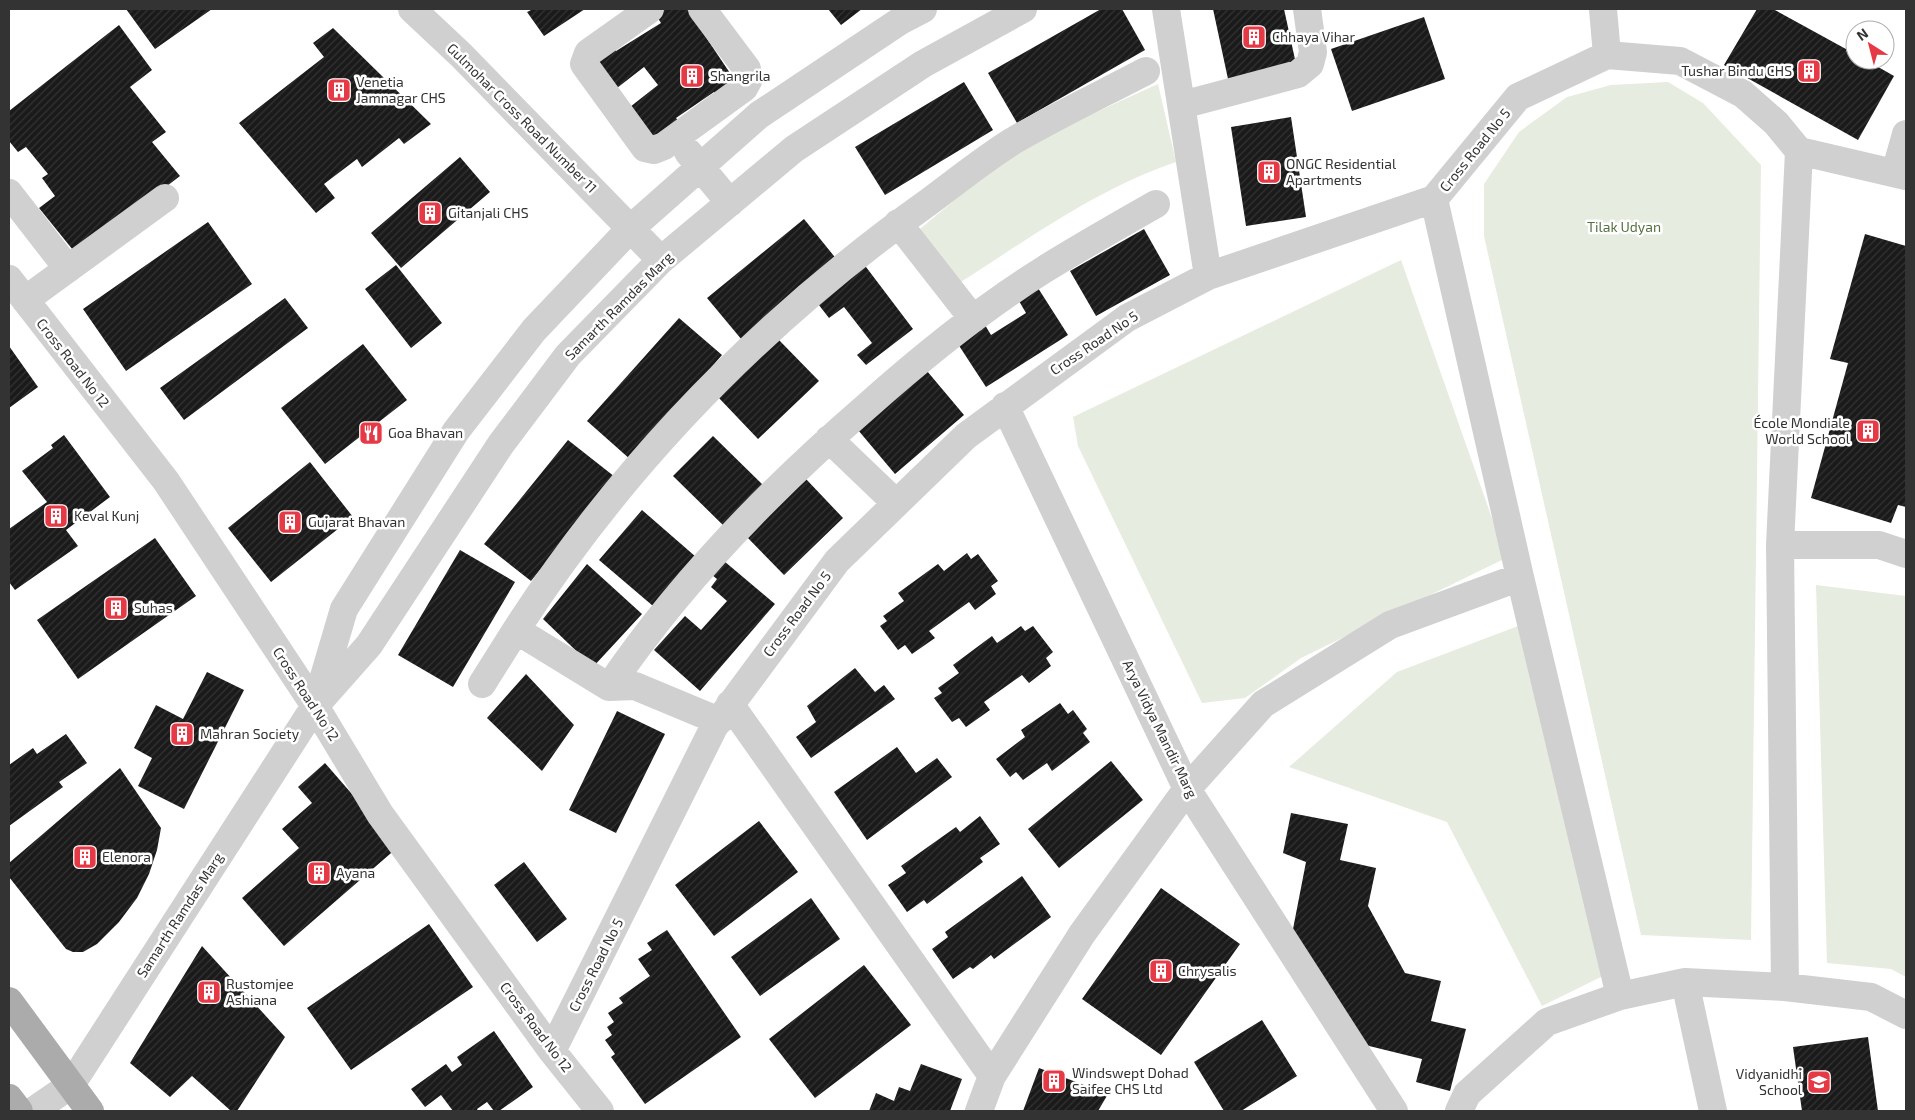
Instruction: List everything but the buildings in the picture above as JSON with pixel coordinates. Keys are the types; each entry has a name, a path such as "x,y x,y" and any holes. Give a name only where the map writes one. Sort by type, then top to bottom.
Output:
{"main road":[{"path":"9,1001 90,1111"},
{"path":"9,1098 19,1111"}],"street":[{"name":"Gulmohar Cross Road Number 11","path":"412,9 468,62 662,260"},
{"path":"650,9 588,53 584,64 645,148 658,150 744,88 749,79 746,69 702,9"},
{"name":"Samarth Ramdas Marg","path":"315,706 344,609 456,431 534,330 630,229 759,115 900,21 923,9"},
{"name":"Samarth Ramdas Marg","path":"33,1111 71,1085 315,706 369,645 501,444 568,355 662,260 794,149 923,64 1023,9"},
{"path":"1166,9 1187,68 1208,276"},
{"path":"1190,103 1298,74 1310,64 1313,52 1307,9"},
{"path":"1603,9 1607,55"},
{"name":"Cross Road No 5","path":"552,1051 724,712 836,560 966,436 1005,406 1128,318 1208,276 1434,199 1518,97 1607,55 1680,61 1743,94 1776,123 1799,151"},
{"path":"482,684 549,578 638,464 716,380 796,306 898,223 1012,142 1146,71"},
{"path":"1785,987 1780,545 1799,151 1901,174 1906,134"},
{"path":"676,137 730,203"},
{"path":"9,194 68,269"},
{"path":"17,290 68,269 165,198"},
{"path":"1434,199 1520,577 1620,996"},
{"path":"608,687 639,643 687,585 785,480 829,439 943,341 973,318 1045,269 1156,204"},
{"path":"898,223 973,318"},
{"name":"Cross Road No 12","path":"17,290 166,482 315,706 380,814 552,1051 600,1111"},
{"name":"Arya Vidya Mandir Marg","path":"1005,406 1187,789 1394,1111"},
{"path":"829,439 896,503"},
{"path":"1780,545 1879,545 1906,554"},
{"path":"979,1111 992,1076 1082,934 1187,789 1263,704 1390,625 1520,577"},
{"path":"516,630 608,687 635,686 724,712 992,1076"},
{"path":"1686,982 1713,1111"},
{"path":"1460,1111 1467,1094 1547,1022 1620,996 1686,982 1785,987 1871,996 1906,1015"}],"green space":[{"name":"Tilak Udyan","path":"1668,82 1703,103 1761,165 1751,940 1641,935 1484,236 1484,184 1519,132 1567,97 1611,85"},
{"path":"1158,84 1176,162 1146,173 1089,202 953,287 914,234 981,178 1041,137"},
{"path":"1401,260 1506,558 1301,658 1245,698 1202,703 1078,446 1073,417"},
{"path":"1816,585 1906,596 1906,977 1891,969 1827,963"},
{"path":"1518,626 1603,976 1542,1006 1447,822 1289,767 1397,672"}],"place":[{"name":"Chhaya Vihar","path":"1254,37"},
{"name":"Tushar Bindu CHS","path":"1809,71"},
{"name":"Shangrila","path":"692,76"},
{"name":"Venetia Jamnagar CHS","path":"339,90"},
{"name":"ONGC Residential Apartments","path":"1269,172"},
{"name":"Gitanjali CHS","path":"430,213"},
{"name":"École Mondiale World School","path":"1868,431"},
{"name":"Goa Bhavan","path":"371,433"},
{"name":"Keval Kunj","path":"56,516"},
{"name":"Gujarat Bhavan","path":"290,522"},
{"name":"Suhas","path":"116,608"},
{"name":"Mahran Society","path":"182,734"},
{"name":"Elenora","path":"85,857"},
{"name":"Ayana","path":"319,873"},
{"name":"Chrysalis","path":"1161,971"},
{"name":"Rustomjee Ashiana","path":"209,992"},
{"name":"Windswept Dohad Saifee CHS Ltd","path":"1054,1081"},
{"name":"Vidyanidhi School","path":"1819,1082"}]}
